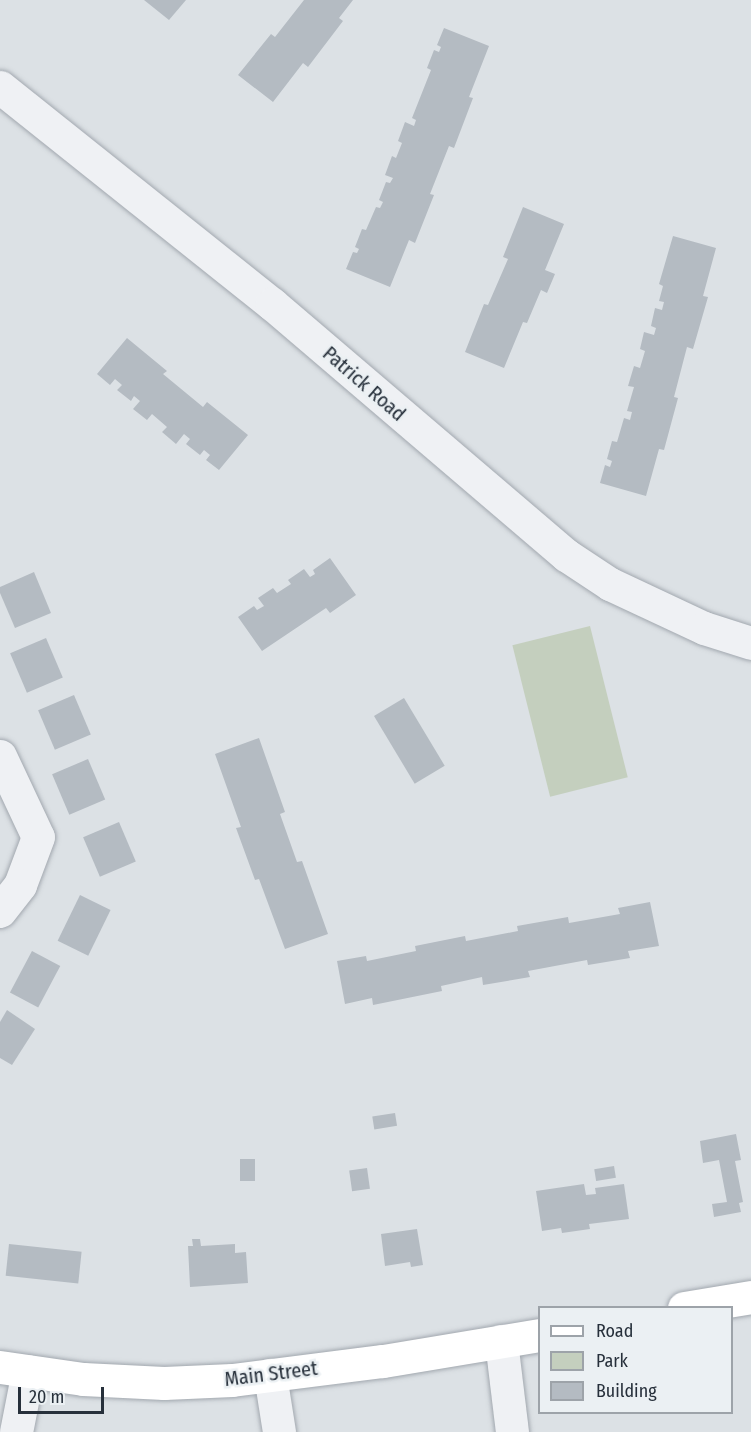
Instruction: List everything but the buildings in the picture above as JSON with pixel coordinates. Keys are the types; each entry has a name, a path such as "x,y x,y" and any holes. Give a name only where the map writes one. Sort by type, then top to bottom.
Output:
{"main road":[{"path":"696,1306 751,1297"},
{"name":"Main Street","path":"14,1369 83,1379 164,1383 270,1375 383,1361 538,1335"}],"street":[{"name":"Patrick Road","path":"0,87 272,304 566,555 610,584 704,628 751,643"},
{"path":"0,756 38,837 20,885 0,911"},
{"path":"501,1341 512,1432"},
{"path":"14,1369 16,1432"},
{"path":"270,1375 279,1432"}],"green space":[{"path":"590,626 628,777 550,797 512,645"}]}
